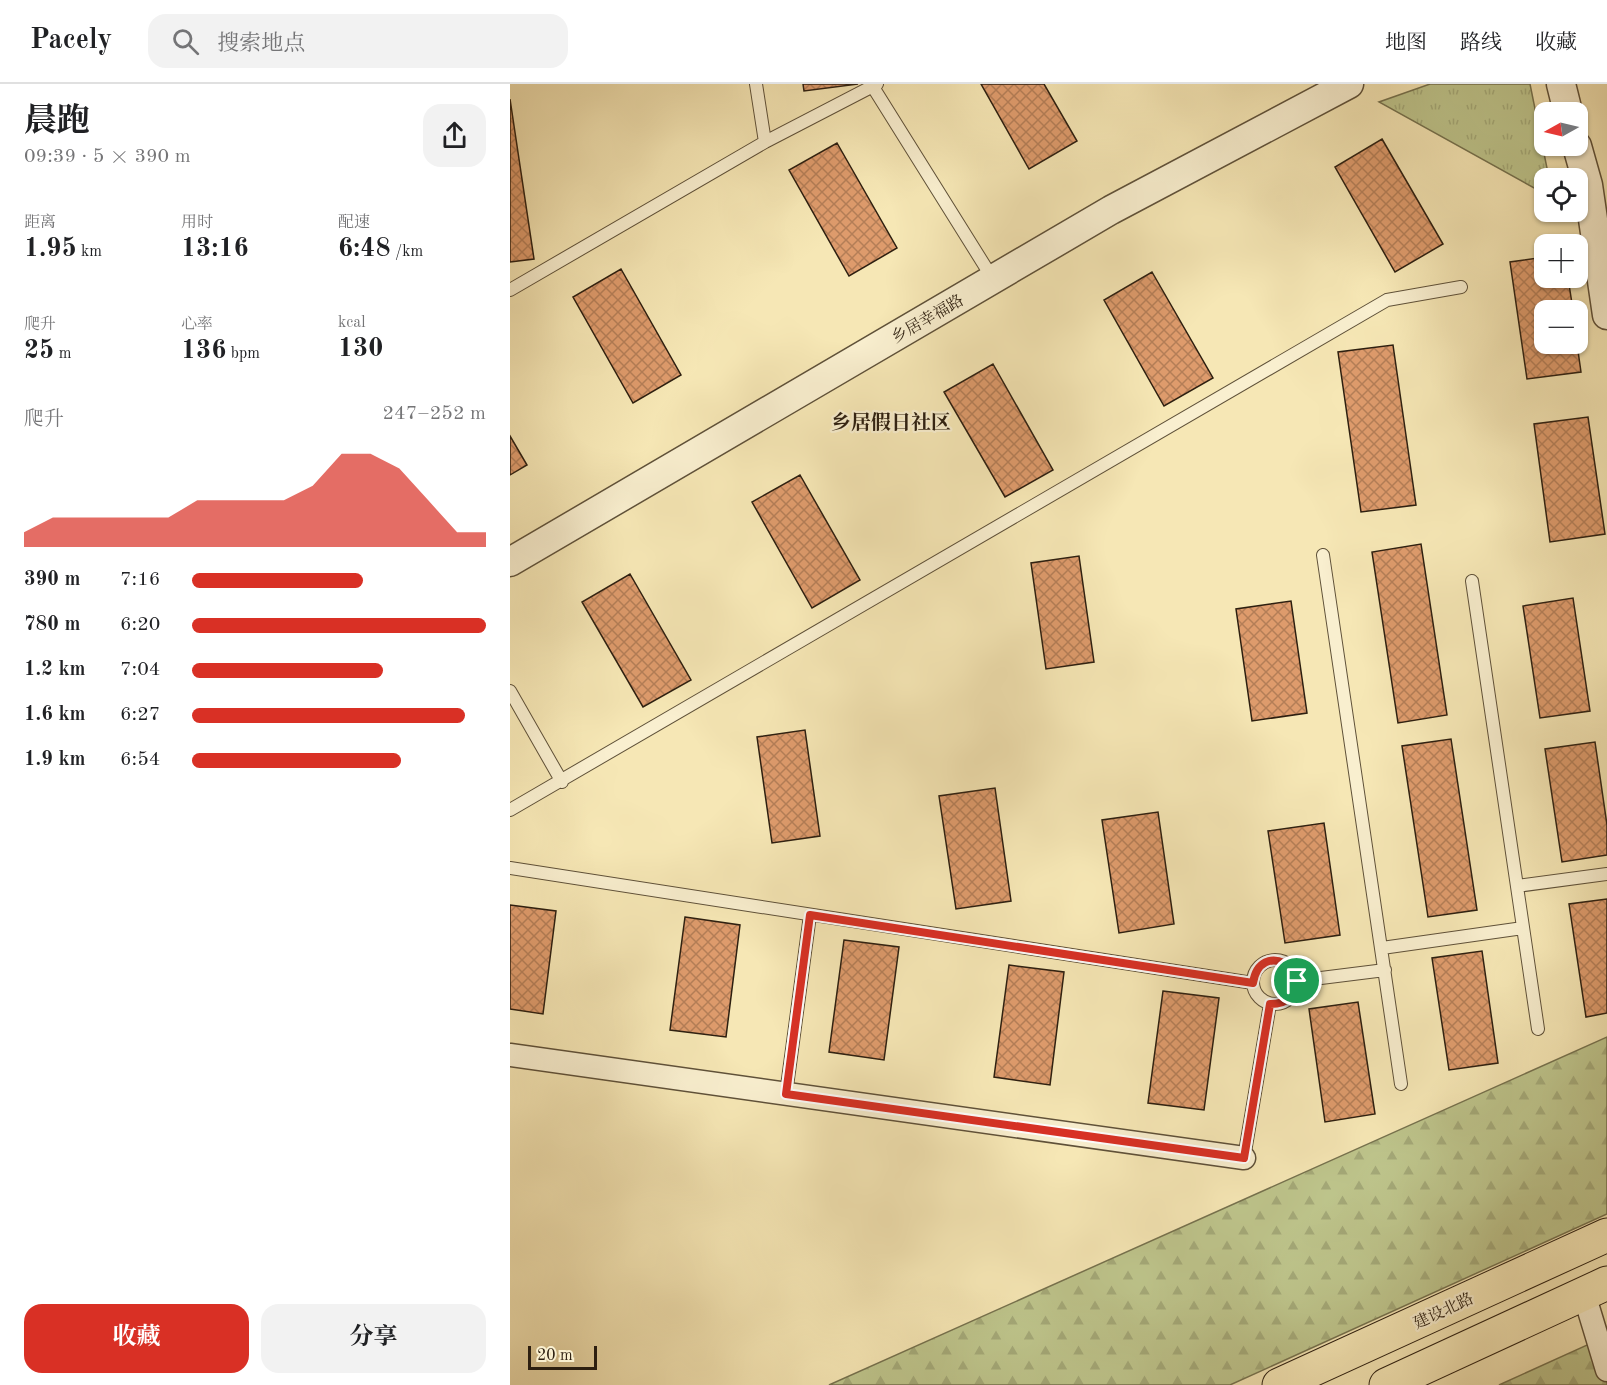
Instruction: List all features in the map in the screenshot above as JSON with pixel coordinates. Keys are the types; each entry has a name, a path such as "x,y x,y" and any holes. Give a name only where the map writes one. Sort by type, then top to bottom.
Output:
{"highway":[{"name":"建设北路","path":"1280,1385 1607,1235"},
{"path":"1386,1385 1595,1289"}],"street":[{"name":"乡居幸福路","path":"510,562 1111,210 1349,84"},
{"path":"1561,84 1566,102"},
{"path":"1580,156 1588,185 1607,315"},
{"path":"510,1055 1244,1158"},
{"path":"1595,1289 1607,1370"}],"lane":[{"path":"756,84 765,142"},
{"path":"510,290 765,142 875,85 993,279"},
{"path":"510,810 562,782 1388,300 1461,287"},
{"path":"1323,555 1401,1084"},
{"path":"1472,580 1538,1029"},
{"path":"510,691 562,782"},
{"path":"510,868 1253,983"},
{"path":"1517,886 1607,874"},
{"path":"786,1094 810,915"},
{"path":"1382,948 1523,928"},
{"path":"1274,960 1288,964 1293,969 1297,981 1294,994 1289,999 1283,1003 1270,1004 1258,996 1253,983 1261,964 1274,960"},
{"path":"1297,981 1385,970"},
{"path":"1244,1158 1270,1004"}],"green space":[{"path":"1430,84 1530,84 1534,104 1534,156 1545,156 1547,168 1534,168 1534,188 1379,102"},
{"path":"1607,1037 1607,1214 1230,1385 829,1385"},
{"path":"1607,1336 1607,1385 1499,1385"}],"building":[{"path":"803,84 858,84 804,91"},
{"path":"981,84 1044,84 1077,141 1029,169"},
{"path":"510,99 534,259 510,262"},
{"path":"1382,139 1443,244 1395,272 1335,167"},
{"path":"837,143 897,248 849,276 789,170"},
{"path":"1534,259 1534,288 1570,288 1571,300 1534,300 1534,354 1578,354 1581,372 1527,379 1510,262"},
{"path":"621,269 681,375 633,403 573,297"},
{"path":"1152,272 1213,378 1164,406 1104,300"},
{"path":"1393,345 1416,505 1361,512 1338,352"},
{"path":"993,364 1053,470 1005,497 944,392"},
{"path":"1588,417 1605,534 1550,542 1534,424"},
{"path":"510,436 527,465 510,475"},
{"path":"800,475 860,580 812,608 752,502"},
{"path":"1421,544 1447,715 1398,723 1372,552"},
{"path":"1079,556 1094,662 1046,669 1031,563"},
{"path":"630,574 691,680 643,707 582,602"},
{"path":"1573,598 1590,711 1540,718 1523,606"},
{"path":"1291,601 1307,713 1252,721 1236,609"},
{"path":"805,730 820,836 772,843 757,737"},
{"path":"1451,739 1477,910 1428,917 1402,746"},
{"path":"1595,742 1607,825 1607,855 1562,862 1545,749"},
{"path":"995,788 1011,901 956,909 939,796"},
{"path":"1158,812 1174,924 1119,933 1102,820"},
{"path":"1324,823 1340,935 1285,943 1268,831"},
{"path":"1607,899 1607,1013 1586,1017 1569,904"},
{"path":"510,905 556,911 543,1014 510,1009"},
{"path":"685,917 740,925 726,1037 670,1030"},
{"path":"844,940 899,947 884,1060 829,1052"},
{"path":"1482,951 1498,1063 1449,1070 1432,958"},
{"path":"1009,965 1064,972 1050,1085 994,1077"},
{"path":"1163,991 1219,998 1204,1110 1148,1103"},
{"path":"1358,1002 1375,1114 1325,1122 1309,1009"}],"district":[{"name":"乡居假日社区","path":"891,422"}],"route":[{"path":"810,915 1253,983 1261,964 1274,960 1288,964 1293,969 1297,981 1294,994 1289,999 1283,1003 1270,1004 1244,1158 786,1094 810,915"}]}
